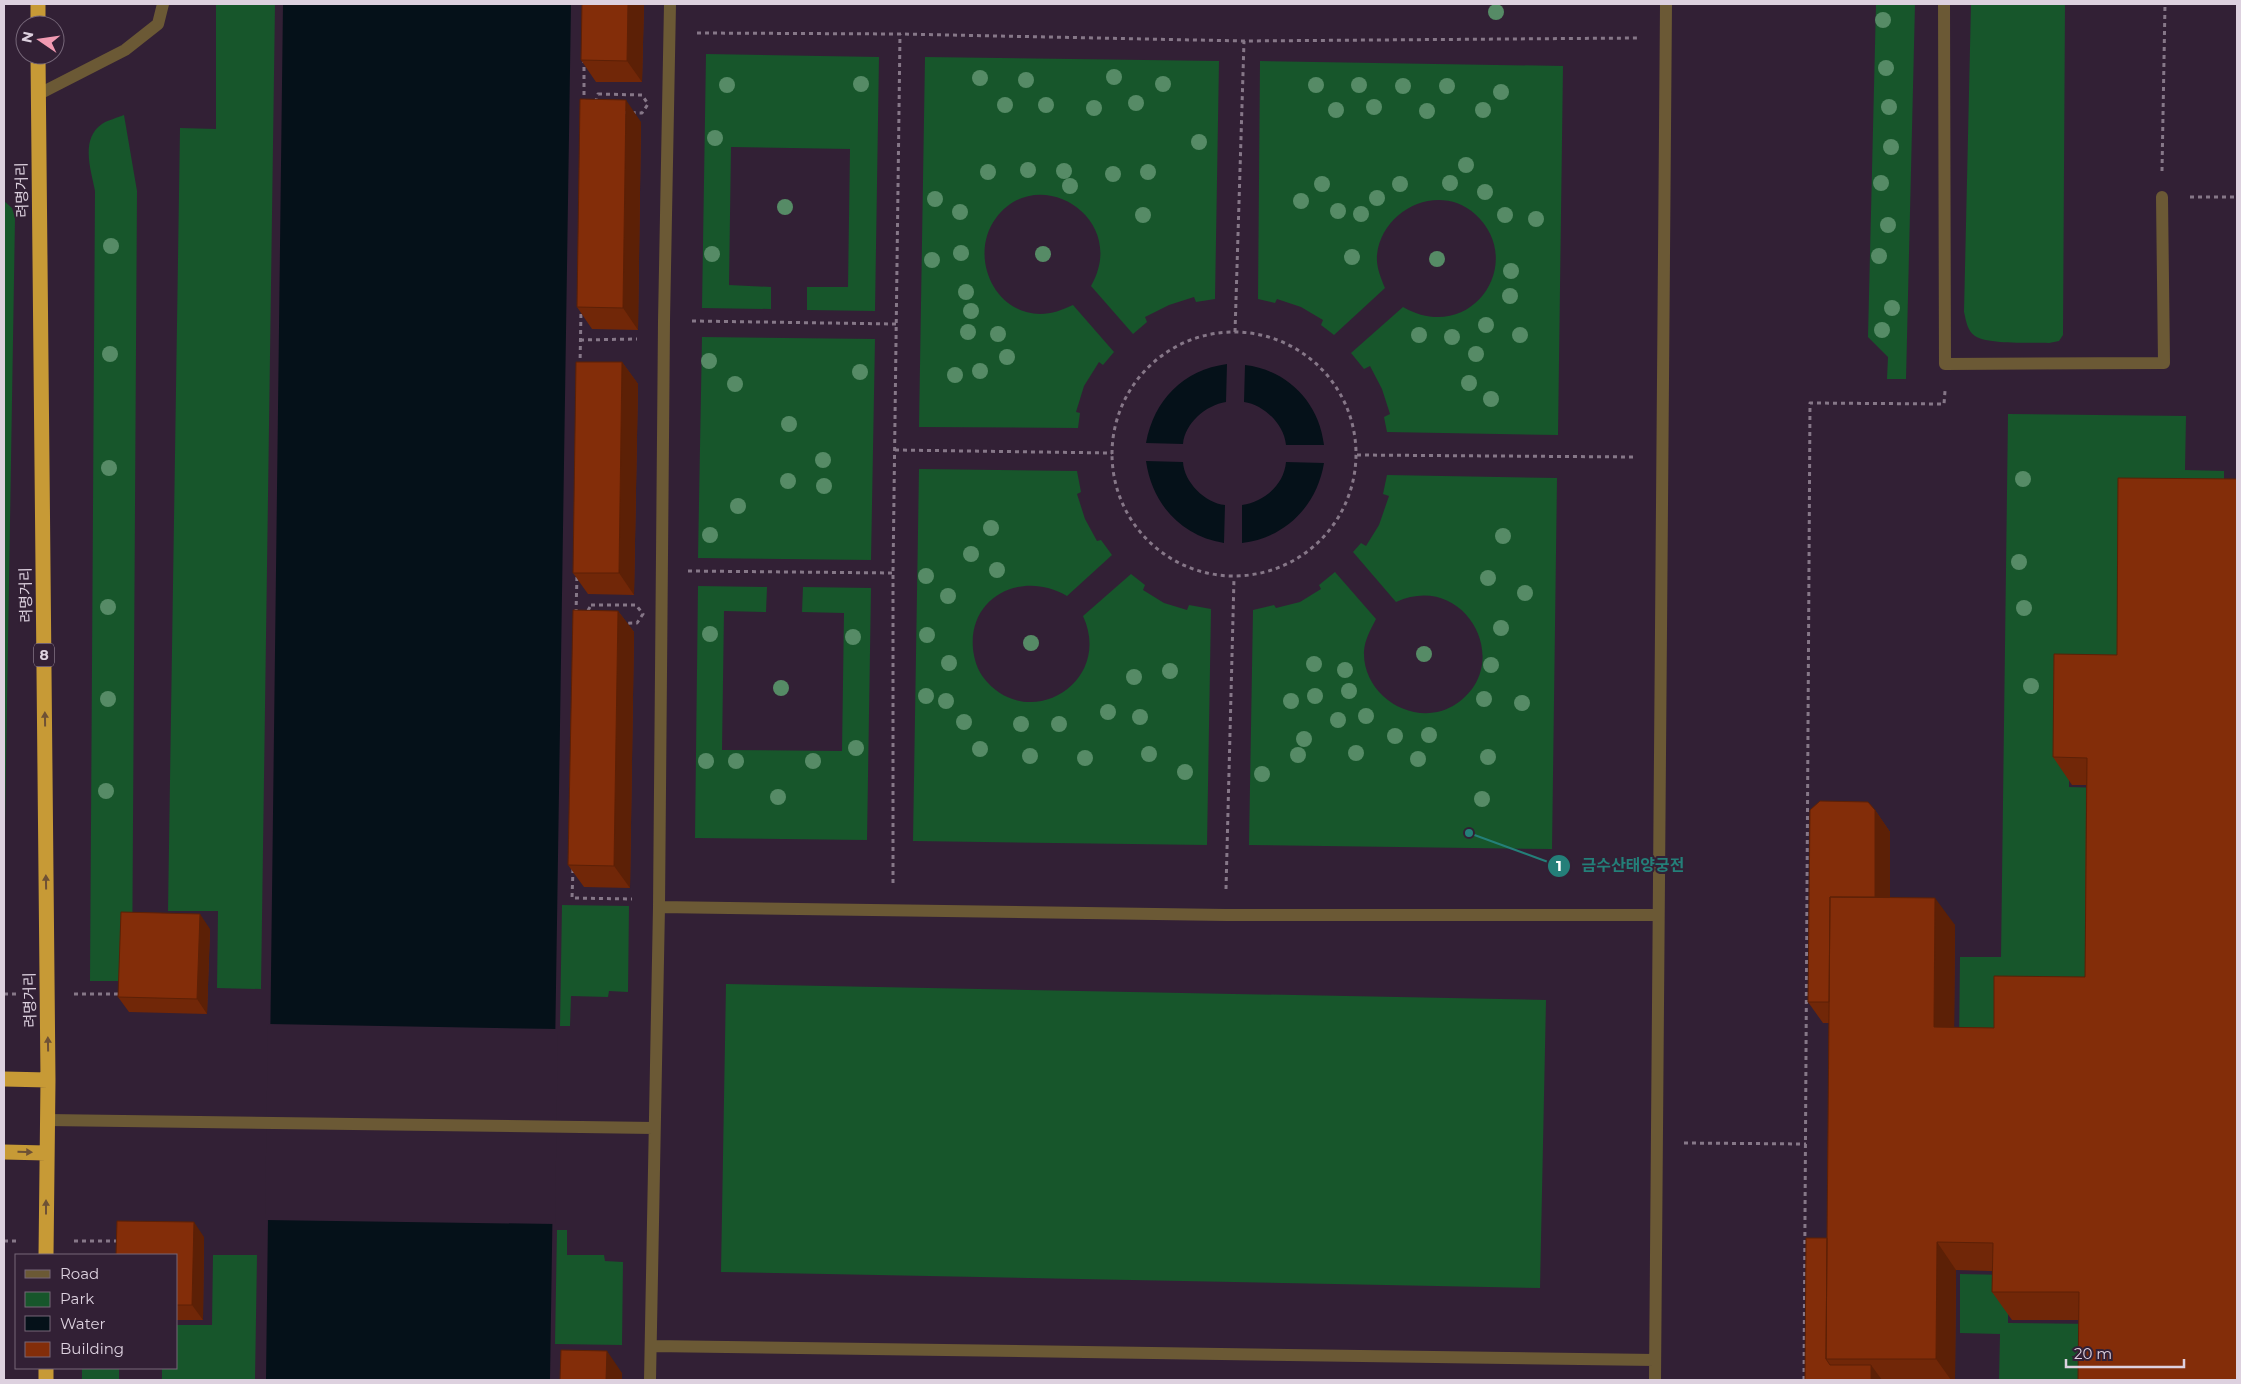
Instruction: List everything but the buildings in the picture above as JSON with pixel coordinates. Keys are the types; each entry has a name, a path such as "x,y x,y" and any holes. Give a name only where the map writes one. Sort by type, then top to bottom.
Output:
{"highway":[{"name":"려명거리","path":"38,65 48,1080 46,1254"},
{"path":"4,1079 48,1080"},
{"path":"4,1152 46,1153"}],"street":[{"path":"39,94 125,50 158,24 163,4"},
{"path":"650,1380 659,907 664,321 670,4"},
{"path":"1655,1380 1666,4"},
{"path":"1944,4 1945,364 2164,363 2162,196"},
{"path":"659,907 1226,915 1658,915"},
{"path":"47,1120 654,1128"},
{"path":"652,1346 1655,1360"}],"path":[{"path":"2165,4 2162,196 2237,197"},
{"path":"669,33 900,34 1244,41 1666,38"},
{"path":"893,910 893,573 900,34"},
{"path":"1235,332 1244,41"},
{"path":"583,113 584,53"},
{"path":"642,95 598,94 595,103 598,112 642,113"},
{"path":"584,103 595,103"},
{"path":"580,375 581,300"},
{"path":"664,321 896,324"},
{"path":"1235,332 1263,335 1288,344 1311,359 1330,378 1345,402 1354,428 1357,455 1353,483 1344,509 1329,532 1310,551 1286,565 1260,574 1234,578 1206,574 1180,565 1157,550 1138,530 1123,507 1115,481 1112,454 1115,426 1125,401 1139,378 1158,358 1182,344 1208,334 1235,332"},
{"path":"580,340 641,339"},
{"path":"1804,1380 1810,403 1944,404 1945,364"},
{"path":"895,450 1112,454"},
{"path":"1357,455 1662,457"},
{"path":"662,571 893,573"},
{"path":"577,574 576,614 586,614"},
{"path":"1226,915 1234,578"},
{"path":"586,614 591,605 636,605"},
{"path":"586,614 592,624 637,623"},
{"path":"573,859 572,898 634,899"},
{"path":"1656,1142 1806,1144"}],"green space":[{"path":"216,4 275,4 261,989 217,988 218,911 168,911 180,128 216,129"},
{"path":"1876,4 1915,4 1906,379 1887,379 1888,357 1868,337"},
{"path":"1971,4 2065,4 2063,335 2059,341 2049,343 1990,341 1975,336 1970,331 1966,322 1964,312"},
{"path":"706,54 879,57 875,311 807,310 807,287 848,287 850,149 731,147 729,285 771,287 771,309 702,308"},
{"path":"925,57 1219,61 1215,299 1196,302 1194,297 1169,305 1145,317 1147,322 1133,334 1091,286 1100,261 1099,239 1089,220 1074,205 1055,197 1034,195 1014,202 996,218 988,232 985,264 990,279 998,293 1009,304 1023,311 1040,314 1057,311 1073,305 1114,352 1103,365 1099,362 1084,386 1076,412 1080,413 1078,428 919,427"},
{"path":"1260,61 1563,66 1558,435 1387,432 1384,417 1390,414 1382,389 1370,366 1364,369 1351,353 1403,307 1428,316 1450,316 1470,307 1484,293 1493,275 1496,254 1490,233 1475,214 1461,205 1445,200 1429,201 1414,205 1401,213 1389,225 1381,239 1377,255 1378,268 1385,288 1334,335 1321,325 1323,320 1301,307 1277,299 1275,303 1258,299"},
{"path":"124,115 137,191 132,981 90,981 95,191 90,165 89,146 95,130 102,124"},
{"path":"4,201 12,208 15,218 4,886"},
{"path":"702,337 875,339 871,560 698,558"},
{"path":"2008,414 2186,416 2185,470 2224,471 2224,503 2132,678 2070,677 2069,787 2102,788 2100,1000 2007,1051 1959,1050 1960,957 2001,957"},
{"path":"919,469 1077,471 1081,492 1077,494 1085,519 1097,541 1101,540 1112,555 1067,596 1050,589 1033,586 1017,587 1002,592 989,602 980,614 974,630 973,649 981,674 1001,694 1022,701 1042,701 1061,693 1077,680 1087,662 1089,640 1083,616 1131,574 1145,585 1143,590 1164,603 1187,610 1189,605 1211,609 1207,845 913,841"},
{"path":"1387,475 1557,478 1552,849 1249,845 1253,610 1274,605 1276,608 1300,602 1321,589 1319,585 1335,572 1376,619 1367,638 1364,651 1366,668 1372,682 1382,695 1409,711 1425,713 1441,711 1456,704 1473,687 1482,667 1482,646 1474,626 1461,610 1443,599 1421,596 1396,602 1353,552 1361,543 1366,546 1379,525 1389,496 1383,494"},
{"path":"698,586 767,587 766,612 724,611 722,750 842,751 844,613 802,612 803,587 871,588 867,840 695,838"},
{"path":"562,905 629,906 628,992 609,991 608,997 571,996 570,1026 560,1026"},
{"path":"726,984 1546,1000 1540,1288 721,1272"},
{"path":"557,1230 567,1230 567,1255 604,1255 605,1261 623,1262 622,1345 555,1344"},
{"path":"213,1255 257,1255 255,1380 162,1380 162,1369 178,1369 178,1325 212,1325"},
{"path":"1960,1274 2008,1275 2008,1323 2095,1324 2095,1380 1999,1380 2000,1334 1960,1333"},
{"path":"82,1369 119,1369 119,1380 82,1380"}],"water":[{"path":"283,4 571,4 550,1380 266,1380"},
{"path":"1227,364 1226,402 1211,407 1198,416 1188,429 1183,444 1146,443 1156,413 1173,390 1184,380 1197,373 1211,367"},
{"path":"1245,365 1260,368 1274,374 1287,381 1298,391 1308,402 1315,415 1321,429 1324,445 1286,445 1281,430 1272,417 1259,407 1244,402"},
{"path":"1146,461 1183,462 1184,470 1191,484 1203,496 1225,505 1224,543 1195,533 1171,516 1155,491 1149,477"},
{"path":"1286,462 1324,463 1314,493 1306,506 1285,527 1258,540 1242,543 1242,505 1258,500 1272,491 1281,478"}],"pier":[{"path":"268,1024 558,1029 555,1224 265,1220"}],"place":[{"name":"금수산태양궁전","path":"1469,833"}]}
